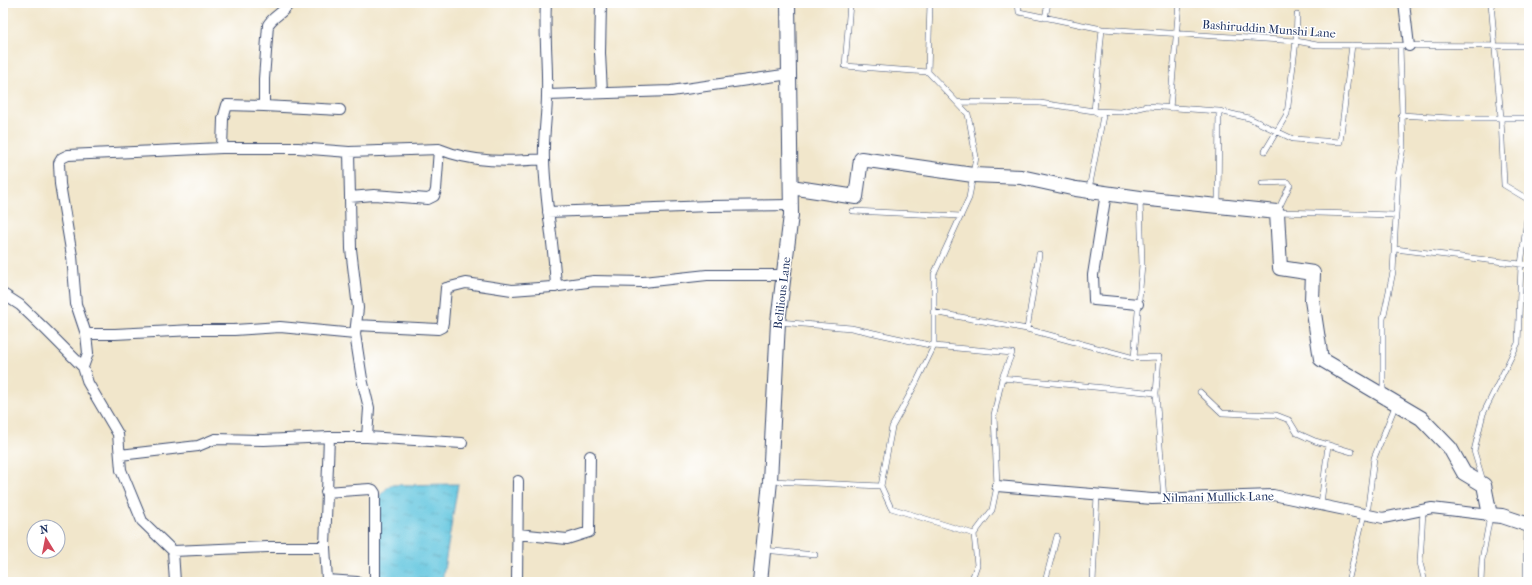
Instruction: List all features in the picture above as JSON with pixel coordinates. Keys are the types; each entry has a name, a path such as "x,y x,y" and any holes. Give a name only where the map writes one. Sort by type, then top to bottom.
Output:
{"street":[{"path":"264,106 264,79 268,25 271,20 283,11 289,3"},
{"path":"546,3 548,95 544,121 544,159 548,212 555,256 556,286"},
{"path":"601,3 600,53 602,93"},
{"name":"Belilious Lane","path":"760,582 770,481 778,322 791,205 788,3"},
{"path":"1404,3 1405,46"},
{"path":"548,95 671,91 790,74"},
{"path":"222,148 223,119 227,105 340,110"},
{"path":"83,368 88,353 86,334 76,304 72,256 60,184 59,163 62,158 68,155 222,148 298,148 349,152 439,149 456,156 505,162 544,159"},
{"path":"350,197 374,195 428,199 434,196 436,190 439,149"},
{"path":"349,152 351,249 358,308 356,329 362,379 368,408 367,437"},
{"path":"791,187 856,197 861,159 973,175 1022,177 1088,191 1140,198 1277,212 1280,268 1313,273 1312,300 1321,359 1383,394 1421,418 1450,448 1464,473 1484,485 1490,515"},
{"path":"1106,193 1093,275 1094,300 1138,304"},
{"path":"548,212 710,206 791,205"},
{"path":"86,334 234,330 280,327 438,329 442,327 443,322 445,291 452,286 466,283 512,290 594,281 643,282 707,275 784,275"},
{"path":"3,294 36,320 83,368 88,384 118,434 121,470 142,521 173,552 175,582"},
{"path":"329,437 325,547 327,580 357,582"},
{"path":"120,454 198,446 215,439 264,440 367,437 462,443"},
{"path":"518,534 567,539 589,532 590,456"},
{"path":"517,582 518,481"},
{"name":"Nilmani Mullick Lane","path":"998,486 1097,495 1164,498 1273,495 1383,518 1432,508 1502,516 1528,525"},
{"path":"326,492 370,489 375,493 375,582"},
{"path":"173,552 268,547 325,547"}],"lane":[{"path":"850,3 845,66 928,72 968,114 976,157 969,198 934,274 932,312 935,330 934,346 892,427 881,486 891,508 974,534"},
{"path":"928,72 930,3"},
{"name":"Bashiruddin Munshi Lane","path":"1018,3 1019,12 1102,29 1176,32 1261,40 1296,41 1317,45 1529,46"},
{"path":"1045,18 1048,3"},
{"path":"1170,108 1179,3"},
{"path":"1491,3 1501,118 1504,185 1529,200"},
{"path":"1265,151 1288,114 1296,41 1296,15"},
{"path":"1094,111 1102,29"},
{"path":"958,102 1040,104 1094,111 1121,112 1148,106 1219,111 1249,118 1293,139 1340,142 1352,45"},
{"path":"1383,394 1383,319 1393,272 1395,249 1398,176 1403,146 1401,115 1405,46"},
{"path":"1088,191 1103,116 1094,111"},
{"path":"1219,111 1218,205 1224,206"},
{"path":"1401,115 1450,118 1529,118"},
{"path":"1262,183 1288,182 1290,185 1277,212 1396,215"},
{"path":"1134,358 1142,265 1140,198"},
{"path":"1484,485 1474,451 1483,414 1518,343 1521,265 1529,203"},
{"path":"853,211 961,216"},
{"path":"1395,249 1529,265"},
{"path":"1027,329 1039,254"},
{"path":"932,312 1027,329 1134,358 1159,357 1156,393 1164,498"},
{"path":"778,322 851,328 934,346 1012,353 1002,378 994,415 998,486 992,510 974,534 977,565 972,582"},
{"path":"1002,378 1156,393"},
{"path":"1200,392 1222,413 1276,415 1289,420 1297,433 1328,445 1352,452"},
{"path":"1348,582 1366,514 1374,458 1396,403"},
{"path":"1321,504 1328,445"},
{"path":"770,481 881,486"},
{"path":"1093,582 1097,495"},
{"path":"1422,511 1420,563 1425,582"},
{"path":"1481,582 1482,560 1490,515"},
{"path":"1526,582 1528,525"},
{"path":"1045,582 1057,536"},
{"path":"764,550 815,556"}],"water":[{"path":"458,484 442,582 375,582 380,495 390,485"}]}
